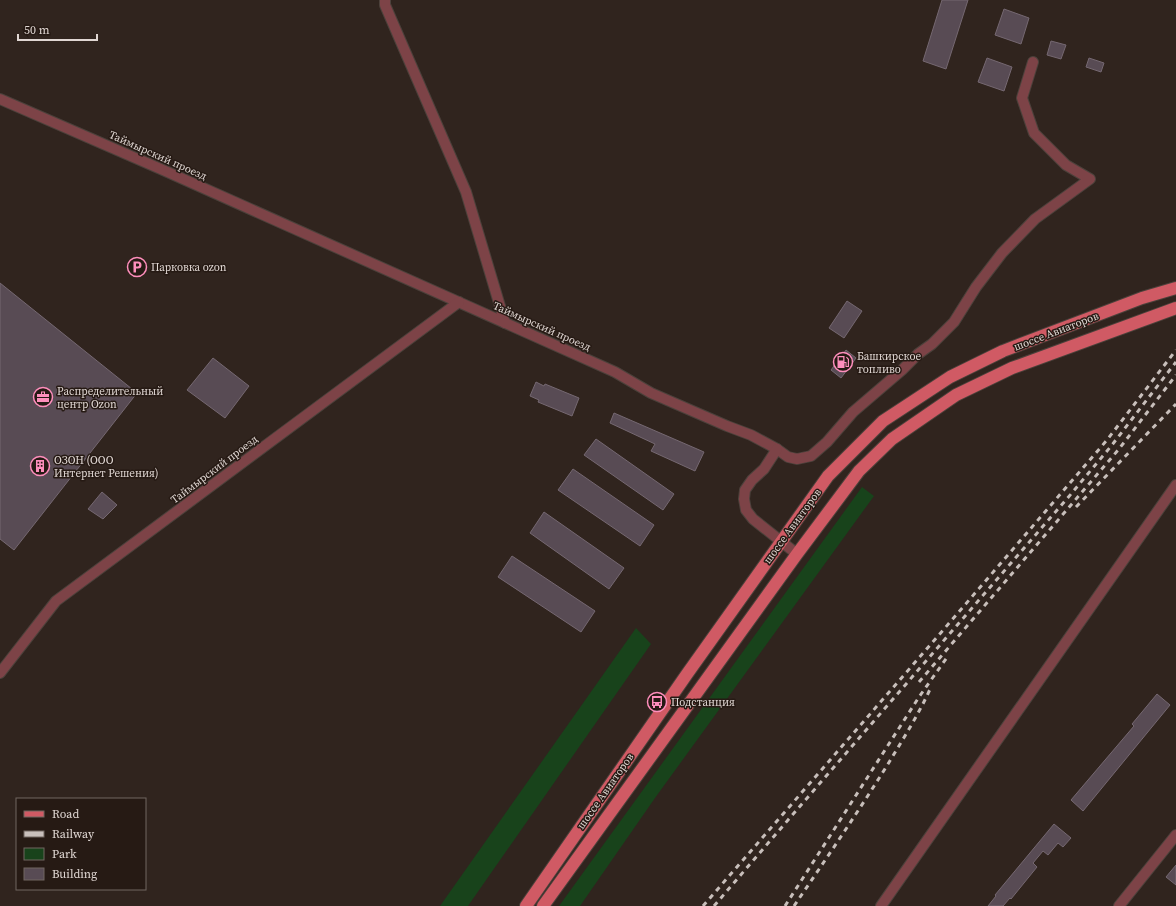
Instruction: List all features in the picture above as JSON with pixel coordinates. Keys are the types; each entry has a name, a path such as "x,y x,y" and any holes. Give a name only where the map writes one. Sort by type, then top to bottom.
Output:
{"main road":[{"name":"шоссе Авиаторов","path":"526,906 780,541 828,476 883,420 950,377 1003,351 1142,298 1176,288"},
{"name":"шоссе Авиаторов","path":"543,906 797,554 860,471 892,439 956,395 1012,368 1176,308"}],"street":[{"path":"385,0 466,192 504,323"},
{"name":"Таймырский проезд","path":"0,99 163,170 615,372 651,393 751,435 777,449 788,457 797,459 811,456 827,442 853,412 902,370 918,354 932,344 954,322 976,287 1002,253 1035,219 1090,179 1066,165 1034,133 1022,98 1033,62"},
{"name":"Таймырский проезд","path":"0,673 56,601 459,302"},
{"path":"777,449 764,468 752,480 745,490 744,499 746,510 754,519 797,554"},
{"path":"881,906 1176,485"},
{"path":"1119,906 1176,835"}],"green space":[{"path":"862,487 874,496 655,798 580,906 559,906"},
{"path":"636,628 651,644 468,906 440,906"}],"building":[{"path":"942,0 968,0 946,69 923,61"},
{"path":"1004,9 1029,18 1021,44 995,35"},
{"path":"1051,41 1066,45 1061,59 1047,55"},
{"path":"987,58 1012,67 1004,91 978,82"},
{"path":"1089,58 1104,63 1101,72 1086,67"},
{"name":"ОЗОН (ООО Интернет Решения)","path":"0,283 137,393 14,550 0,539"},
{"path":"847,301 862,311 844,338 829,328"},
{"path":"846,350 856,358 841,378 831,370"},
{"path":"213,358 249,386 225,418 187,390"},
{"path":"536,382 544,386 545,384 579,398 572,416 538,402 539,400 530,396"},
{"path":"614,413 704,452 695,471 651,451 655,444 610,423"},
{"path":"596,439 674,494 663,510 584,455"},
{"path":"573,469 654,525 640,546 558,490"},
{"path":"102,492 117,505 103,519 88,509"},
{"path":"544,512 624,568 609,589 530,533"},
{"path":"512,556 595,611 581,632 498,577"},
{"path":"1157,694 1170,705 1083,811 1071,800 1134,726 1132,724"},
{"path":"1054,824 1071,838 1063,847 1058,843 1048,855 1043,851 1033,863 1037,867 1011,899 1010,898 1003,906 988,906 996,896 995,895"},
{"path":"1176,865 1176,885 1166,877"}],"railway":[{"path":"703,906 1107,440 1176,350"},
{"path":"714,906 1071,494 1112,445 1176,362"},
{"path":"919,682 1119,449 1176,375"},
{"path":"1076,507 1176,404"},
{"path":"785,906 919,697 948,656"},
{"path":"794,906 854,818 888,764 916,717 931,687"}],"place":[{"name":"Парковка ozon","path":"137,267"},
{"name":"Башкирское топливо","path":"843,362"},
{"name":"Распределительный центр Ozon","path":"43,397"},
{"name":"ОЗОН (ООО Интернет Решения)","path":"40,466"},
{"name":"Подстанция","path":"657,702"}]}
